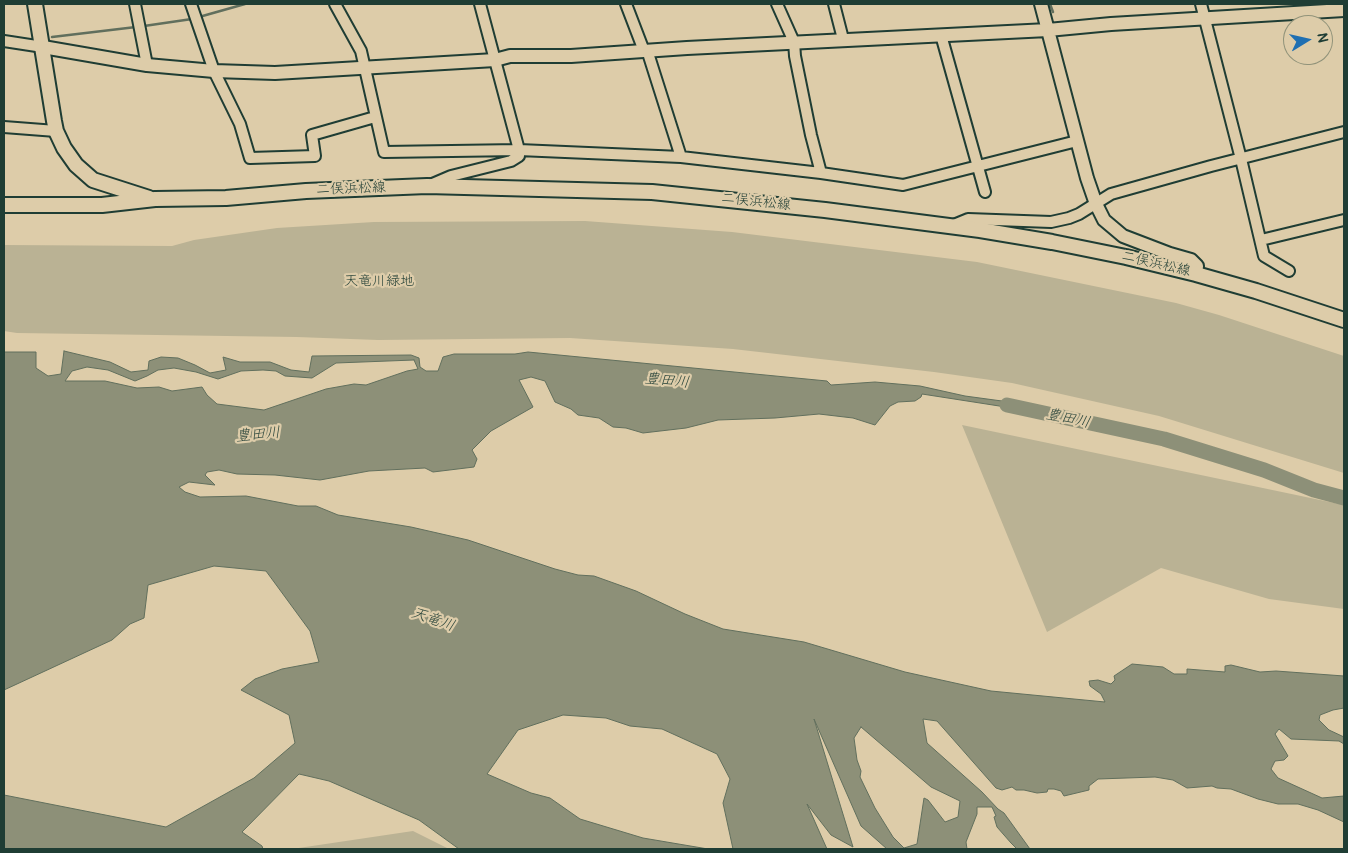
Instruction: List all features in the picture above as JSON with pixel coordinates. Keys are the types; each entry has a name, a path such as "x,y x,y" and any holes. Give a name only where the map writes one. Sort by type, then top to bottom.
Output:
{"main road":[{"name":"二俣浜松線","path":"35,4 56,131 64,148 76,166 93,180 155,199"},
{"name":"二俣浜松線","path":"4,205 102,205 155,199 226,198 306,191 428,186 652,192 738,200 950,226 1061,244 1126,257 1256,290 1344,320"}],"street":[{"path":"135,4 147,65"},
{"path":"191,4 214,71 240,124 250,158 314,156 312,135 375,117"},
{"path":"335,4 361,51 384,152 519,150 681,157 821,173 903,185 1077,141"},
{"path":"428,186 435,181 451,176 512,161 519,156 480,4"},
{"path":"626,4 644,51 648,53 681,157"},
{"path":"777,4 794,42 821,173"},
{"path":"834,4 843,39"},
{"path":"1041,4 1077,141 1096,204 1104,220 1123,236 1191,260 1197,266 1196,274"},
{"path":"1200,4 1262,240 1264,256 1289,271"},
{"path":"4,41 147,65 214,71 275,73 495,60 510,56 570,56 843,39 1048,30 1344,10"},
{"path":"941,35 985,192"},
{"path":"4,127 56,131"},
{"path":"950,226 962,220 974,219 1051,222 1074,216 1111,194 1344,132"},
{"path":"1262,240 1344,220"}],"green space":[{"name":"天竜川緑地","path":"585,221 732,232 977,262 1176,303 1344,356 1344,473 1159,416 1012,383 733,349 570,338 378,340 17,333 4,331 4,245 172,246 194,240 277,228 374,222"},
{"path":"962,425 1344,505 1344,609 1269,599 1161,568 1047,632"},
{"path":"413,831 449,849 292,849"}],"water":[{"name":"天竜川","path":"64,351 110,362 131,372 148,370 149,361 161,357 178,358 210,373 226,370 223,357 240,362 270,362 291,370 309,372 312,356 411,355 419,358 420,367 426,371 438,371 443,357 454,354 515,354 528,352 827,381 831,385 875,382 920,386 965,396 1024,404 1025,410 922,394 915,401 898,402 890,406 875,425 853,418 819,414 718,420 686,428 643,433 626,428 613,427 599,418 578,415 571,409 555,402 545,381 531,377 519,380 533,407 491,431 472,450 477,459 474,467 433,472 425,468 369,471 320,480 275,475 237,474 219,470 207,472 205,475 215,485 189,482 179,487 185,492 200,497 246,496 298,506 316,506 338,515 411,527 468,540 555,569 578,575 594,576 636,591 723,629 804,642 905,672 991,691 1105,702 1101,694 1090,686 1089,681 1098,680 1111,684 1115,680 1114,676 1132,664 1163,667 1174,674 1187,674 1187,669 1225,672 1225,666 1231,665 1260,672 1276,671 1344,676 1344,708 1320,715 1319,720 1329,730 1344,737 1344,744 1339,741 1291,739 1279,729 1275,734 1288,756 1284,760 1275,761 1271,769 1278,778 1322,798 1344,796 1344,822 1318,810 1298,804 1278,804 1231,789 1212,786 1187,788 1173,780 1155,777 1098,779 1089,786 1089,790 1064,796 1061,791 1054,789 1037,793 1016,790 1012,787 1002,790 996,788 937,721 923,719 927,743 1004,813 1030,849 1017,849 1011,843 997,827 994,817 996,816 992,807 977,807 977,814 966,842 967,849 887,849 861,826 814,719 853,847 831,835 807,804 827,849 733,849 723,803 730,779 717,754 662,729 630,726 606,718 563,715 518,730 487,774 531,793 550,798 580,819 643,838 708,849 459,849 419,820 329,781 299,774 242,832 262,846 263,849 4,849 4,795 166,827 254,778 295,743 289,715 241,690 255,679 282,669 319,662 310,631 266,571 214,566 148,585 144,618 130,624 112,640 4,690 4,352 36,352 36,368 48,376 61,374","holes":["414,360 418,369 366,385 354,384 326,389 264,410 217,404 207,395 202,387 172,391 159,387 137,388 105,381 65,381 72,371 87,367 108,370 135,381 158,370 174,368 218,379 241,371 263,370 276,371 285,376 312,378 336,363","861,727 931,787 960,801 958,817 945,822 928,800 924,798 917,844 904,848 893,837 875,808 860,777 861,771 857,760 854,738"]}],"waterway":[{"path":"199,17 245,4"},
{"path":"1050,4 1053,12"},
{"path":"144,26 192,19"},
{"path":"52,37 136,27"},
{"name":"豊田川","path":"1007,405 1164,439 1264,470 1314,490 1344,498"}]}
